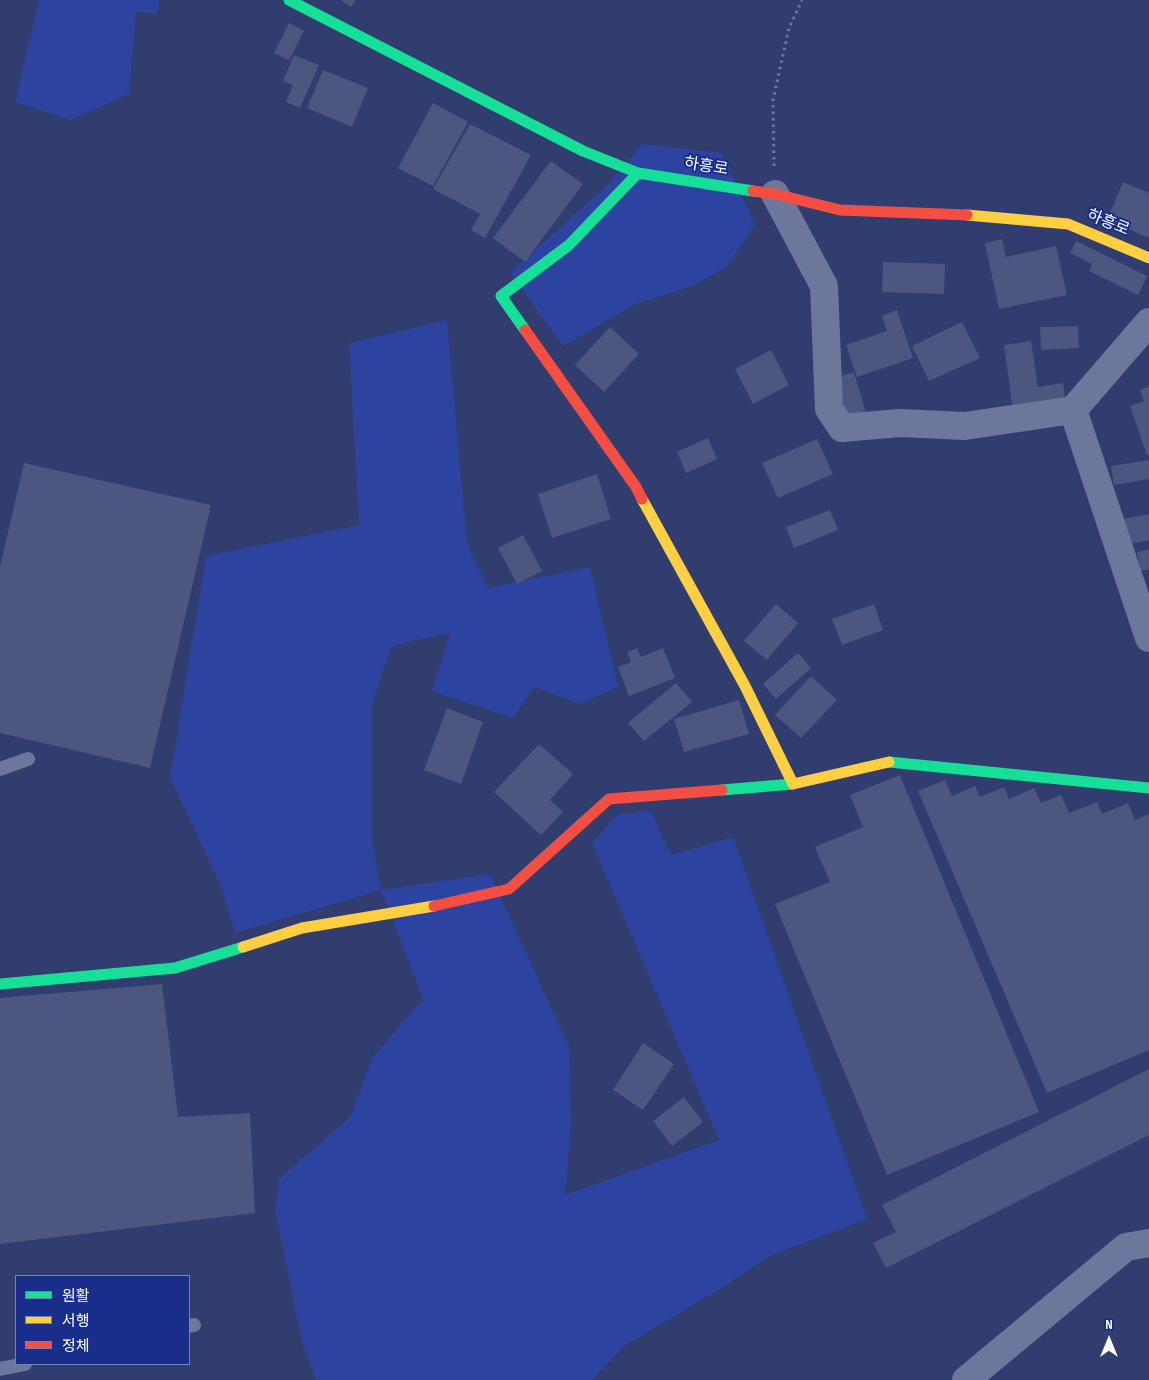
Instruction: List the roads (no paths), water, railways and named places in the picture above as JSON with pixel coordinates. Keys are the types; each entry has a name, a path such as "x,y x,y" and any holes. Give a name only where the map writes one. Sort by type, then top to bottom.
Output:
{"street":[{"name":"하흥로","path":"289,0 583,151 638,173 775,194 840,210 988,216 1068,224 1149,258"},
{"path":"638,173 569,245 501,296 636,487 745,686 793,784"},
{"path":"775,194 824,286 829,409 842,428 900,423 965,426 1073,410 1149,322"},
{"path":"1073,410 1149,638"},
{"path":"0,984 174,968 302,928 423,909 509,889 609,799 793,784 888,762 1149,788"},
{"path":"966,1380 1126,1247 1149,1243"}],"lane":[{"path":"0,769 28,759"},
{"path":"0,1370 21,1365"}]}
